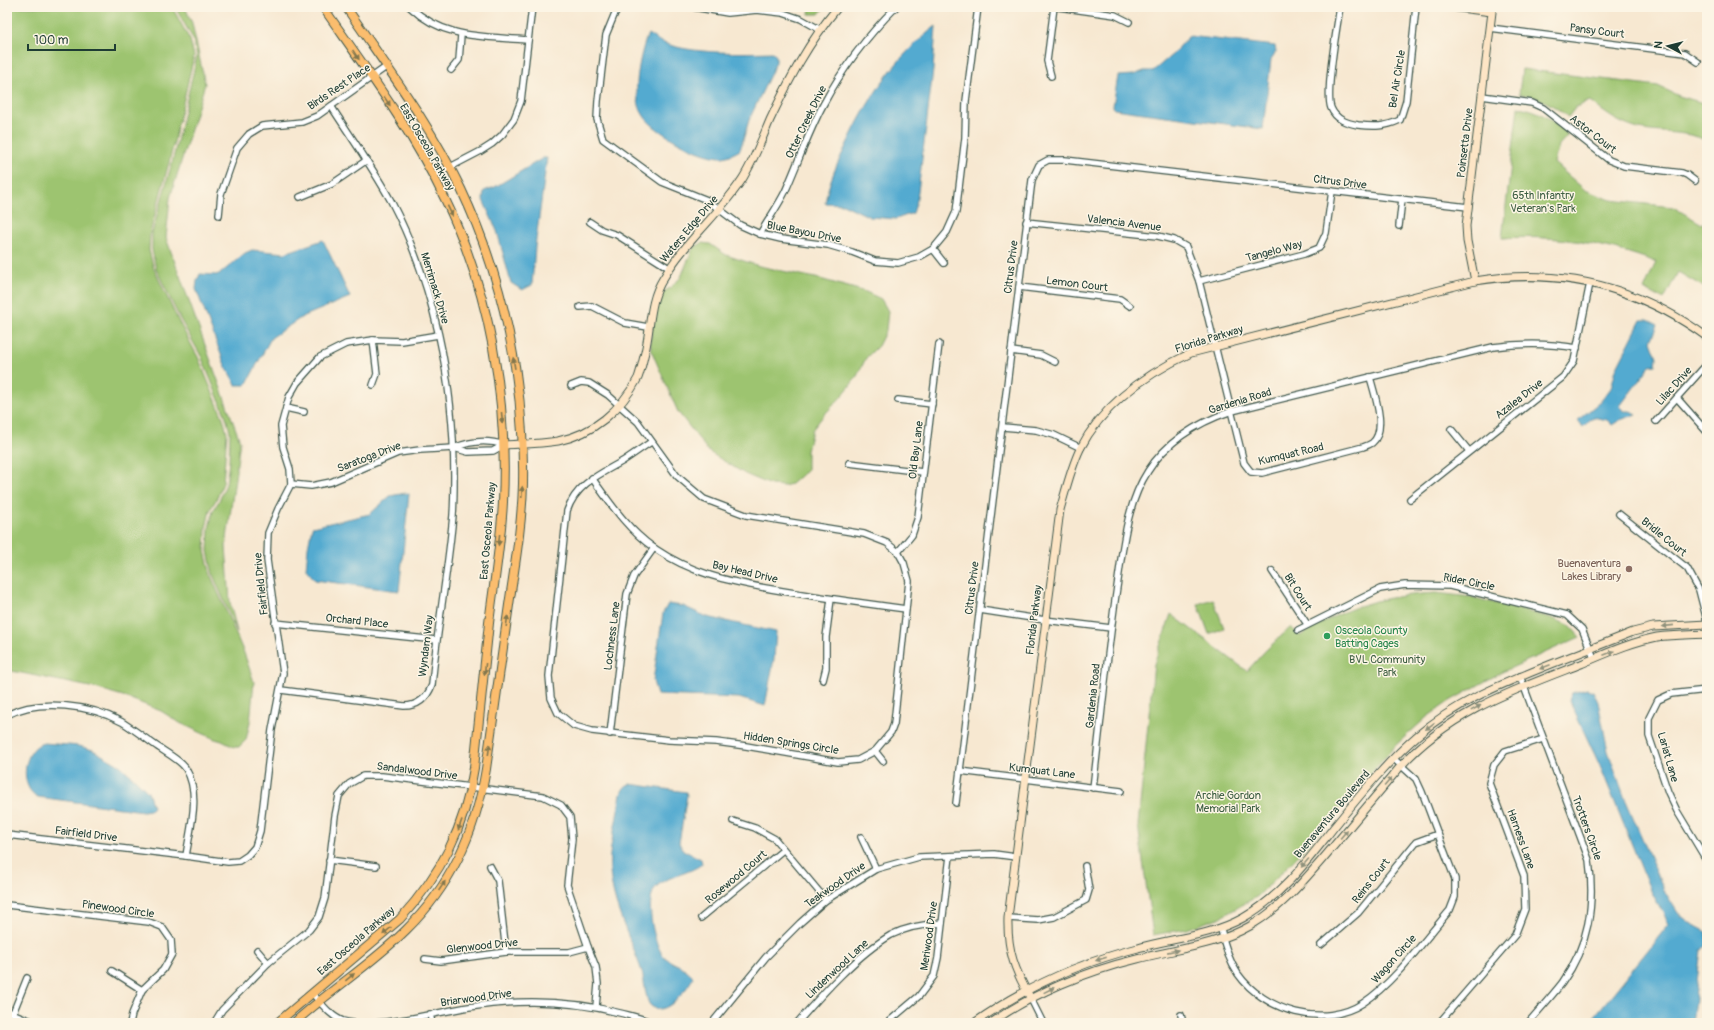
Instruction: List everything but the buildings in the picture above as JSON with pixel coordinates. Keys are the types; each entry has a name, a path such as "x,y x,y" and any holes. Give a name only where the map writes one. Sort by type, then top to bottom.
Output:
{"main road":[{"name":"East Osceola Parkway","path":"277,1023 384,933 416,901 433,879 446,856 461,823 471,787 503,503 504,445 496,366 482,300 455,221 433,176 414,142 323,7"},
{"name":"East Osceola Parkway","path":"294,1023 406,930 432,900 461,854 475,819 483,789 520,523 523,483 522,444 516,373 506,318 481,238 468,204 450,168 424,123 346,7"}],"street":[{"path":"410,7 432,24 461,35 528,40"},
{"path":"433,176 492,144 502,135 514,119 521,101 532,7"},
{"name":"Blue Bayou Drive","path":"619,7 606,35 597,119 603,139 662,182 707,200 740,225 760,234 781,239 828,245 883,262 898,263 919,257 934,249 947,232 956,212 965,138 966,101 978,7"},
{"path":"693,7 728,13 757,10 783,13 801,19 820,29"},
{"name":"Waters Edge Drive","path":"454,448 465,443 472,442 492,441 504,445 558,441 579,435 603,421 620,405 638,377 645,350 652,306 662,280 669,268 720,209 744,177 802,57 820,29 838,7"},
{"name":"Otter Creek Drive","path":"760,234 784,193 823,105 873,30 896,7"},
{"path":"1051,76 1047,61 1054,7"},
{"path":"1058,7 1115,15 1129,22"},
{"name":"Bel Air Circle","path":"1340,7 1329,91 1331,108 1337,117 1346,123 1373,127 1388,126 1400,120 1406,101 1416,7"},
{"path":"1451,7 1492,10"},
{"name":"Poinsetta Drive","path":"1475,281 1467,241 1466,226 1492,10"},
{"name":"Pansy Court","path":"1490,28 1684,53 1698,62"},
{"path":"451,70 458,60 461,35"},
{"name":"Birds Rest Place","path":"218,214 221,194 237,148 249,134 262,126 302,122 316,116 386,67"},
{"name":"Astor Court","path":"1482,96 1532,103 1543,108 1600,154 1616,164 1682,173 1695,181"},
{"name":"Merrimack Drive","path":"331,106 367,160 391,201 421,269 438,335 450,399 454,448"},
{"path":"300,197 332,184 367,160"},
{"name":"Citrus Drive","path":"956,803 1003,427 1026,222 1032,180 1039,165 1048,160 1066,160 1468,207"},
{"name":"Tangelo Way","path":"1199,281 1304,254 1319,248 1326,233 1332,191"},
{"path":"1399,226 1402,199"},
{"path":"590,222 602,230 617,235 669,268"},
{"name":"Valencia Avenue","path":"1026,222 1158,236 1174,240 1186,247 1199,281 1216,346"},
{"path":"934,249 944,263"},
{"name":"Florida Parkway","path":"1032,999 1015,968 1009,950 1007,936 1008,918 1060,510 1072,469 1081,448 1098,421 1123,395 1144,378 1165,365 1191,354 1216,346 1475,281 1515,276 1540,276 1590,283 1615,289 1648,302 1691,326 1707,337"},
{"name":"Azalea Drive","path":"1410,499 1563,377 1574,361 1590,283"},
{"name":"Lemon Court","path":"1019,287 1120,299 1130,306"},
{"path":"580,308 592,306 626,323 648,327"},
{"path":"291,484 290,470 282,447 282,426 286,408 297,383 320,358 346,344 373,340 402,341 438,335"},
{"path":"372,385 377,374 373,340"},
{"name":"Gardenia Road","path":"1093,788 1111,628 1126,524 1138,491 1148,471 1169,446 1185,433 1213,418 1232,411 1370,377 1500,346 1520,343 1550,344 1577,348"},
{"name":"Old Bay Lane","path":"898,552 912,535 918,517 939,344"},
{"name":"Kumquat Road","path":"1216,346 1244,463 1251,472 1262,473 1363,447 1373,442 1379,431 1380,417 1370,377"},
{"path":"1011,351 1042,355 1055,362"},
{"name":"Lilac Drive","path":"1656,421 1707,364"},
{"path":"571,386 581,382 589,383 608,395 620,405 638,422 677,476 704,499 746,515 864,534 887,543 898,552"},
{"path":"1677,398 1707,432"},
{"path":"898,400 932,404"},
{"path":"286,408 304,412"},
{"path":"1003,427 1036,430 1054,435 1081,448"},
{"path":"1451,428 1469,451"},
{"name":"Hidden Springs Circle","path":"651,442 592,478 578,490 570,501 567,511 549,676 551,698 558,713 574,726 610,734 670,740 716,742 838,762 858,760 875,751 891,732 894,724 909,581 904,563 898,552"},
{"name":"Waters Edge Drive","path":"454,448 468,452 493,451 504,445"},
{"name":"Saratoga Drive","path":"291,484 311,486 331,482 398,453 454,448"},
{"name":"Wyndam Way","path":"281,690 404,706 413,705 423,699 430,690 453,514 454,448"},
{"path":"849,463 923,472"},
{"name":"Bay Head Drive","path":"592,478 624,520 654,548 696,571 724,580 831,599 906,609"},
{"name":"Fairfield Drive","path":"7,835 186,856 221,862 233,862 244,859 255,847 260,832 272,730 281,690 283,673 267,560 268,533 291,484"},
{"name":"Bridle Court","path":"1619,514 1687,568 1700,590 1707,631"},
{"name":"Lochness Lane","path":"610,734 627,594 634,576 654,548"},
{"name":"Bit Court","path":"1272,570 1307,624"},
{"name":"Rider Circle","path":"1298,630 1307,624 1380,589 1405,585 1450,586 1567,615 1582,629 1594,658"},
{"path":"823,680 826,668 826,637 831,599"},
{"path":"980,610 1111,628"},
{"name":"Orchard Place","path":"275,623 436,640"},
{"name":"Buenaventura Boulevard","path":"974,1023 1026,990 1050,978 1094,961 1138,947 1187,938 1221,929 1258,908 1281,890 1394,759 1417,736 1458,706 1490,688 1633,632 1653,627 1707,624"},
{"name":"Buenaventura Boulevard","path":"991,1023 1032,999 1091,973 1137,958 1185,949 1223,939 1249,927 1269,914 1286,900 1314,870 1402,766 1441,730 1494,698 1638,642 1672,635 1707,634"},
{"name":"Trotters Circle","path":"1520,676 1589,860 1592,884 1592,904 1582,946 1562,982 1528,1023"},
{"name":"Lariat Lane","path":"1707,690 1671,694 1658,700 1649,718 1649,736 1668,792 1677,811 1707,861"},
{"path":"7,715 17,710 30,707 52,706 85,708 108,716 122,723 171,756 186,768 193,789 193,806 186,856"},
{"name":"Harness Lane","path":"1439,1023 1515,935 1525,909 1524,876 1489,783 1494,765 1505,752 1543,739"},
{"path":"875,751 883,761"},
{"name":"Wagon Circle","path":"1221,929 1229,957 1238,974 1252,990 1273,1004 1306,1015 1327,1015 1362,1004 1386,985 1450,910 1455,897 1455,879 1416,779 1394,759"},
{"name":"Kumquat Lane","path":"960,771 1121,791"},
{"name":"Sandalwood Drive","path":"214,1023 222,1010 268,963 309,930 319,917 325,898 335,816 339,796 349,784 363,776 382,776 544,796 561,805 570,817 572,839 567,885 596,967 598,984 596,1007"},
{"path":"733,821 755,828 775,839 826,900"},
{"name":"Reins Court","path":"1321,945 1358,913 1416,842 1438,834"},
{"path":"861,837 876,869"},
{"name":"Rosewood Court","path":"701,918 783,850"},
{"name":"Teakwood Drive","path":"712,1023 766,956 800,923 826,900 876,869 919,857 994,854 1016,857"},
{"name":"Meriwood Drive","path":"886,1023 919,996 934,976 950,856"},
{"path":"329,860 376,866"},
{"path":"490,866 498,881 506,952"},
{"path":"1008,918 1038,920 1054,917 1086,900 1089,890 1085,866"},
{"name":"Pinewood Circle","path":"7,905 150,922 162,927 171,940 172,954 163,970 142,990 130,1023"},
{"name":"Lindenwood Lane","path":"797,1023 822,993 866,954 892,935 922,924 942,923"},
{"name":"Glenwood Drive","path":"425,959 441,961 506,952 569,952 588,947"},
{"path":"257,950 268,963"},
{"path":"112,971 142,990"},
{"path":"14,1013 27,978"},
{"name":"Briarwood Drive","path":"312,992 320,1002 338,1018 350,1022 394,1021 508,1002 552,1002 596,1007 652,1023"},
{"path":"1032,999 1043,1023"},
{"path":"7,1011 36,1023"},
{"path":"430,1014 432,1023"},
{"path":"1181,1015 1184,1023"}],"green space":[{"path":"7,7 172,7 190,40 194,56 170,159 150,233 149,250 154,269 178,320 198,357 223,418 227,433 223,483 210,510 206,528 205,551 211,576 244,653 254,682 250,722 246,740 239,747 234,747 215,739 180,723 161,711 123,696 95,688 7,670"},
{"path":"175,7 185,7 192,23 205,84 170,198 166,238 240,441 226,546 230,602 237,632 213,575 208,551 209,528 213,511 226,484 229,462 230,432 226,417 201,356 180,319 156,269 152,250 152,233 173,159 197,56 193,39"},
{"path":"810,7 825,7 819,14 809,14"},
{"path":"1522,69 1658,86 1679,96 1707,104 1707,141 1699,137 1681,133 1644,130 1629,126 1611,117 1590,101 1576,107 1568,117 1557,108 1545,102 1533,97 1519,94"},
{"name":"65th Infantry Veteran's Park","path":"1518,107 1526,108 1545,116 1568,135 1559,145 1554,163 1585,190 1611,200 1673,207 1702,224 1707,220 1707,289 1678,272 1664,299 1644,290 1656,262 1637,255 1599,245 1561,239 1522,237 1502,238"},
{"path":"702,243 710,244 726,255 759,266 820,279 866,292 881,299 888,311 886,330 878,346 866,358 856,378 842,396 812,430 807,451 807,470 791,484 784,486 771,485 745,474 709,452 678,412 652,352 650,342 656,307 660,294 670,288 681,277 693,248"},
{"path":"1436,593 1471,597 1552,618 1570,626 1580,637 1500,673 1450,701 1427,717 1396,745 1292,862 1258,896 1221,917 1187,929 1153,935 1138,825 1154,664 1171,614 1247,671 1265,651 1291,627 1300,636 1333,617 1365,604 1416,594"},
{"path":"1213,599 1224,628 1209,634 1198,604"}],"water":[{"path":"936,26 933,70 917,200 913,213 896,219 870,217 843,204 825,203 826,196 839,160 863,112 873,96 907,52"},
{"path":"648,34 675,47 688,49 717,52 773,52 776,56 776,62 749,120 740,150 723,157 706,154 685,146 665,135 646,119 642,113 639,103 637,85 641,57"},
{"path":"1189,36 1275,46 1276,52 1271,59 1263,129 1114,109 1113,106 1118,76 1133,75 1144,71 1153,71 1173,54"},
{"path":"543,158 547,158 535,247 532,285 522,290 511,283 497,231 483,200 484,191 495,187"},
{"path":"323,240 350,297 302,317 271,338 246,385 236,385 225,365 196,289 200,274 216,275 221,273 245,253 252,250 285,253"},
{"path":"1641,320 1648,320 1658,325 1651,341 1657,357 1656,365 1650,366 1620,406 1623,411 1630,411 1637,414 1620,420 1612,425 1607,420 1593,417 1583,427 1578,420 1601,401 1611,388 1616,369"},
{"path":"406,493 409,494 399,591 315,580 306,569 312,527 370,514 390,496"},
{"path":"668,604 683,606 707,617 776,632 774,659 765,706 739,698 657,695 653,681 663,613"},
{"path":"1587,689 1593,691 1598,702 1608,751 1624,796 1665,892 1678,913 1690,923 1707,932 1707,946 1701,949 1692,1023 1589,1023 1669,924 1649,887 1601,768 1569,700 1572,693"},
{"path":"44,743 79,746 93,750 121,766 148,792 153,807 150,810 143,811 38,797 32,792 28,785 26,768 31,752 37,746"},
{"path":"630,784 686,792 687,795 679,843 683,850 701,859 702,864 666,880 657,886 653,892 650,909 651,919 659,948 665,958 687,970 693,978 686,989 675,1001 662,1009 656,1009 649,1003 642,972 618,909 611,883 610,855 612,840 621,794 624,788"}],"place":[{"name":"Buenaventura Lakes Library","path":"1629,569"},
{"name":"Osceola County Batting Cages","path":"1327,636"}],"park label":[{"name":"BVL Community Park","path":"1387,665"},
{"name":"Archie Gordon Memorial Park","path":"1228,801"}]}
